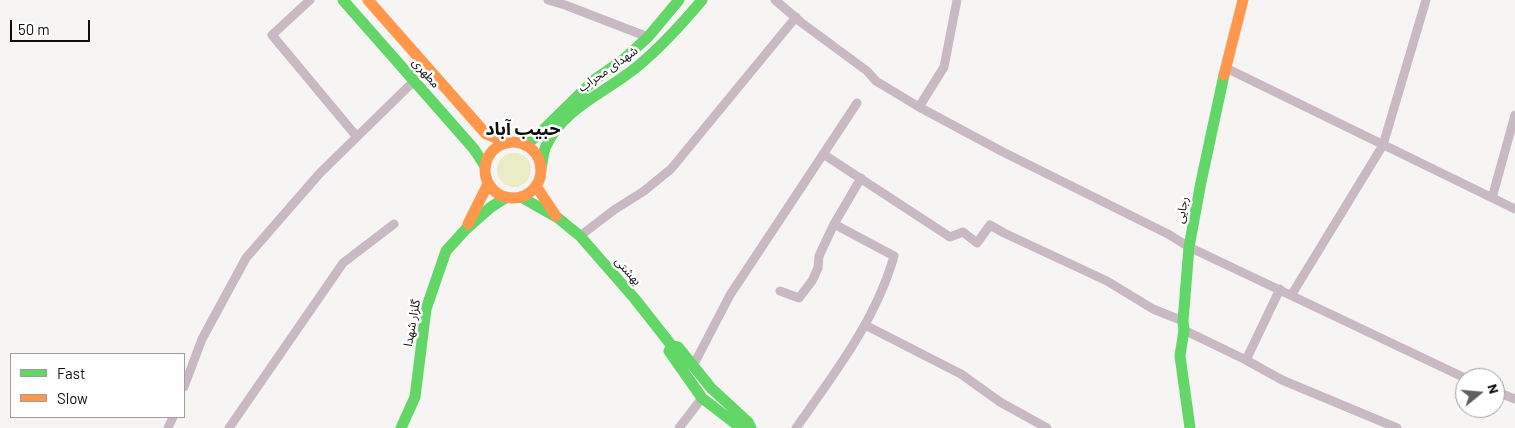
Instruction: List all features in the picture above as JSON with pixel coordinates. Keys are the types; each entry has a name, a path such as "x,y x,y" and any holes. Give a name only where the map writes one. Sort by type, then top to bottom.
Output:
{"street":[{"path":"310,0 272,35 357,137"},
{"name":"مطهری","path":"343,0 474,149 485,166"},
{"name":"مطهری","path":"368,0 486,134 508,142"},
{"path":"548,0 566,2 648,37"},
{"name":"شهدای محراب","path":"525,145 537,136 594,80 648,37 679,0"},
{"name":"شهدای محراب","path":"541,168 546,146 558,127 578,106 637,67 679,28 702,0"},
{"path":"775,0 867,71 876,81 919,108 1168,234 1190,247 1455,373"},
{"path":"919,108 944,67 957,0"},
{"name":"رجایی","path":"1190,428 1180,356 1190,247 1207,149 1243,0"},
{"path":"1292,294 1383,145 1426,0"},
{"path":"580,236 672,169 796,18"},
{"path":"629,54 637,67"},
{"path":"1226,68 1515,209"},
{"path":"185,384 202,339 246,258 320,173 414,80"},
{"path":"693,366 730,296 857,103"},
{"path":"1492,198 1515,114"},
{"path":"461,134 466,136 472,134 476,126 474,120"},
{"path":"521,198 536,186 541,168 538,158 532,150 517,142 508,142 500,145 488,158 485,166 488,184 493,191 507,197 521,198 558,218"},
{"path":"823,154 950,237 963,232 977,242 990,225 1107,281 1153,309 1282,380 1397,428"},
{"path":"780,291 799,298 812,281 818,268 819,256 834,224 860,178"},
{"path":"466,229 488,184"},
{"path":"536,186 558,218"},
{"path":"466,229 507,197"},
{"name":"بهشتی","path":"558,218 580,236 635,299 672,346 678,347 712,388 748,422 751,428"},
{"path":"229,428 343,263 394,224"},
{"path":"796,428 828,383 865,325 888,277 894,256 834,224"},
{"name":"گلزار شهدا","path":"401,428 415,397 426,309 446,250 466,229"},
{"path":"1246,360 1280,289"},
{"path":"865,325 961,374 1000,402 1047,428"},
{"name":"بهشتی","path":"672,346 669,352 702,398 741,428"},
{"path":"678,428 712,388"}],"green space":[{"path":"514,153 521,154 526,158 530,163 530,177 526,182 521,186 514,187 507,186 502,182 498,177 497,170 498,163 502,158 507,154"}],"traffic: fast":[{"path":"343,0 474,149 485,166"},
{"path":"525,145 537,136 594,80 624,59 648,37 679,0"},
{"path":"541,168 546,146 554,132 564,121 575,110 647,58 672,34 702,0"},
{"path":"1190,428 1180,356 1184,330 1183,321 1189,247 1224,75"},
{"path":"401,428 415,397 426,309 446,251 466,229 491,207 507,197"},
{"path":"521,197 558,218 580,236 635,299 672,346 678,347 711,388 748,422 751,428"},
{"path":"672,346 669,351 702,398 741,428"}],"traffic: slow":[{"path":"368,0 486,134 508,143"},
{"path":"1224,75 1243,0"},
{"path":"513,142 524,144 533,150 539,159 541,170 539,181 533,190 524,196 513,198 502,196 493,190 487,181 485,170 487,159 493,150 502,144 513,142"},
{"path":"468,224 488,184"},
{"path":"536,186 556,216"}],"district":[{"name":"حبیب آباد","path":"523,129"}]}
